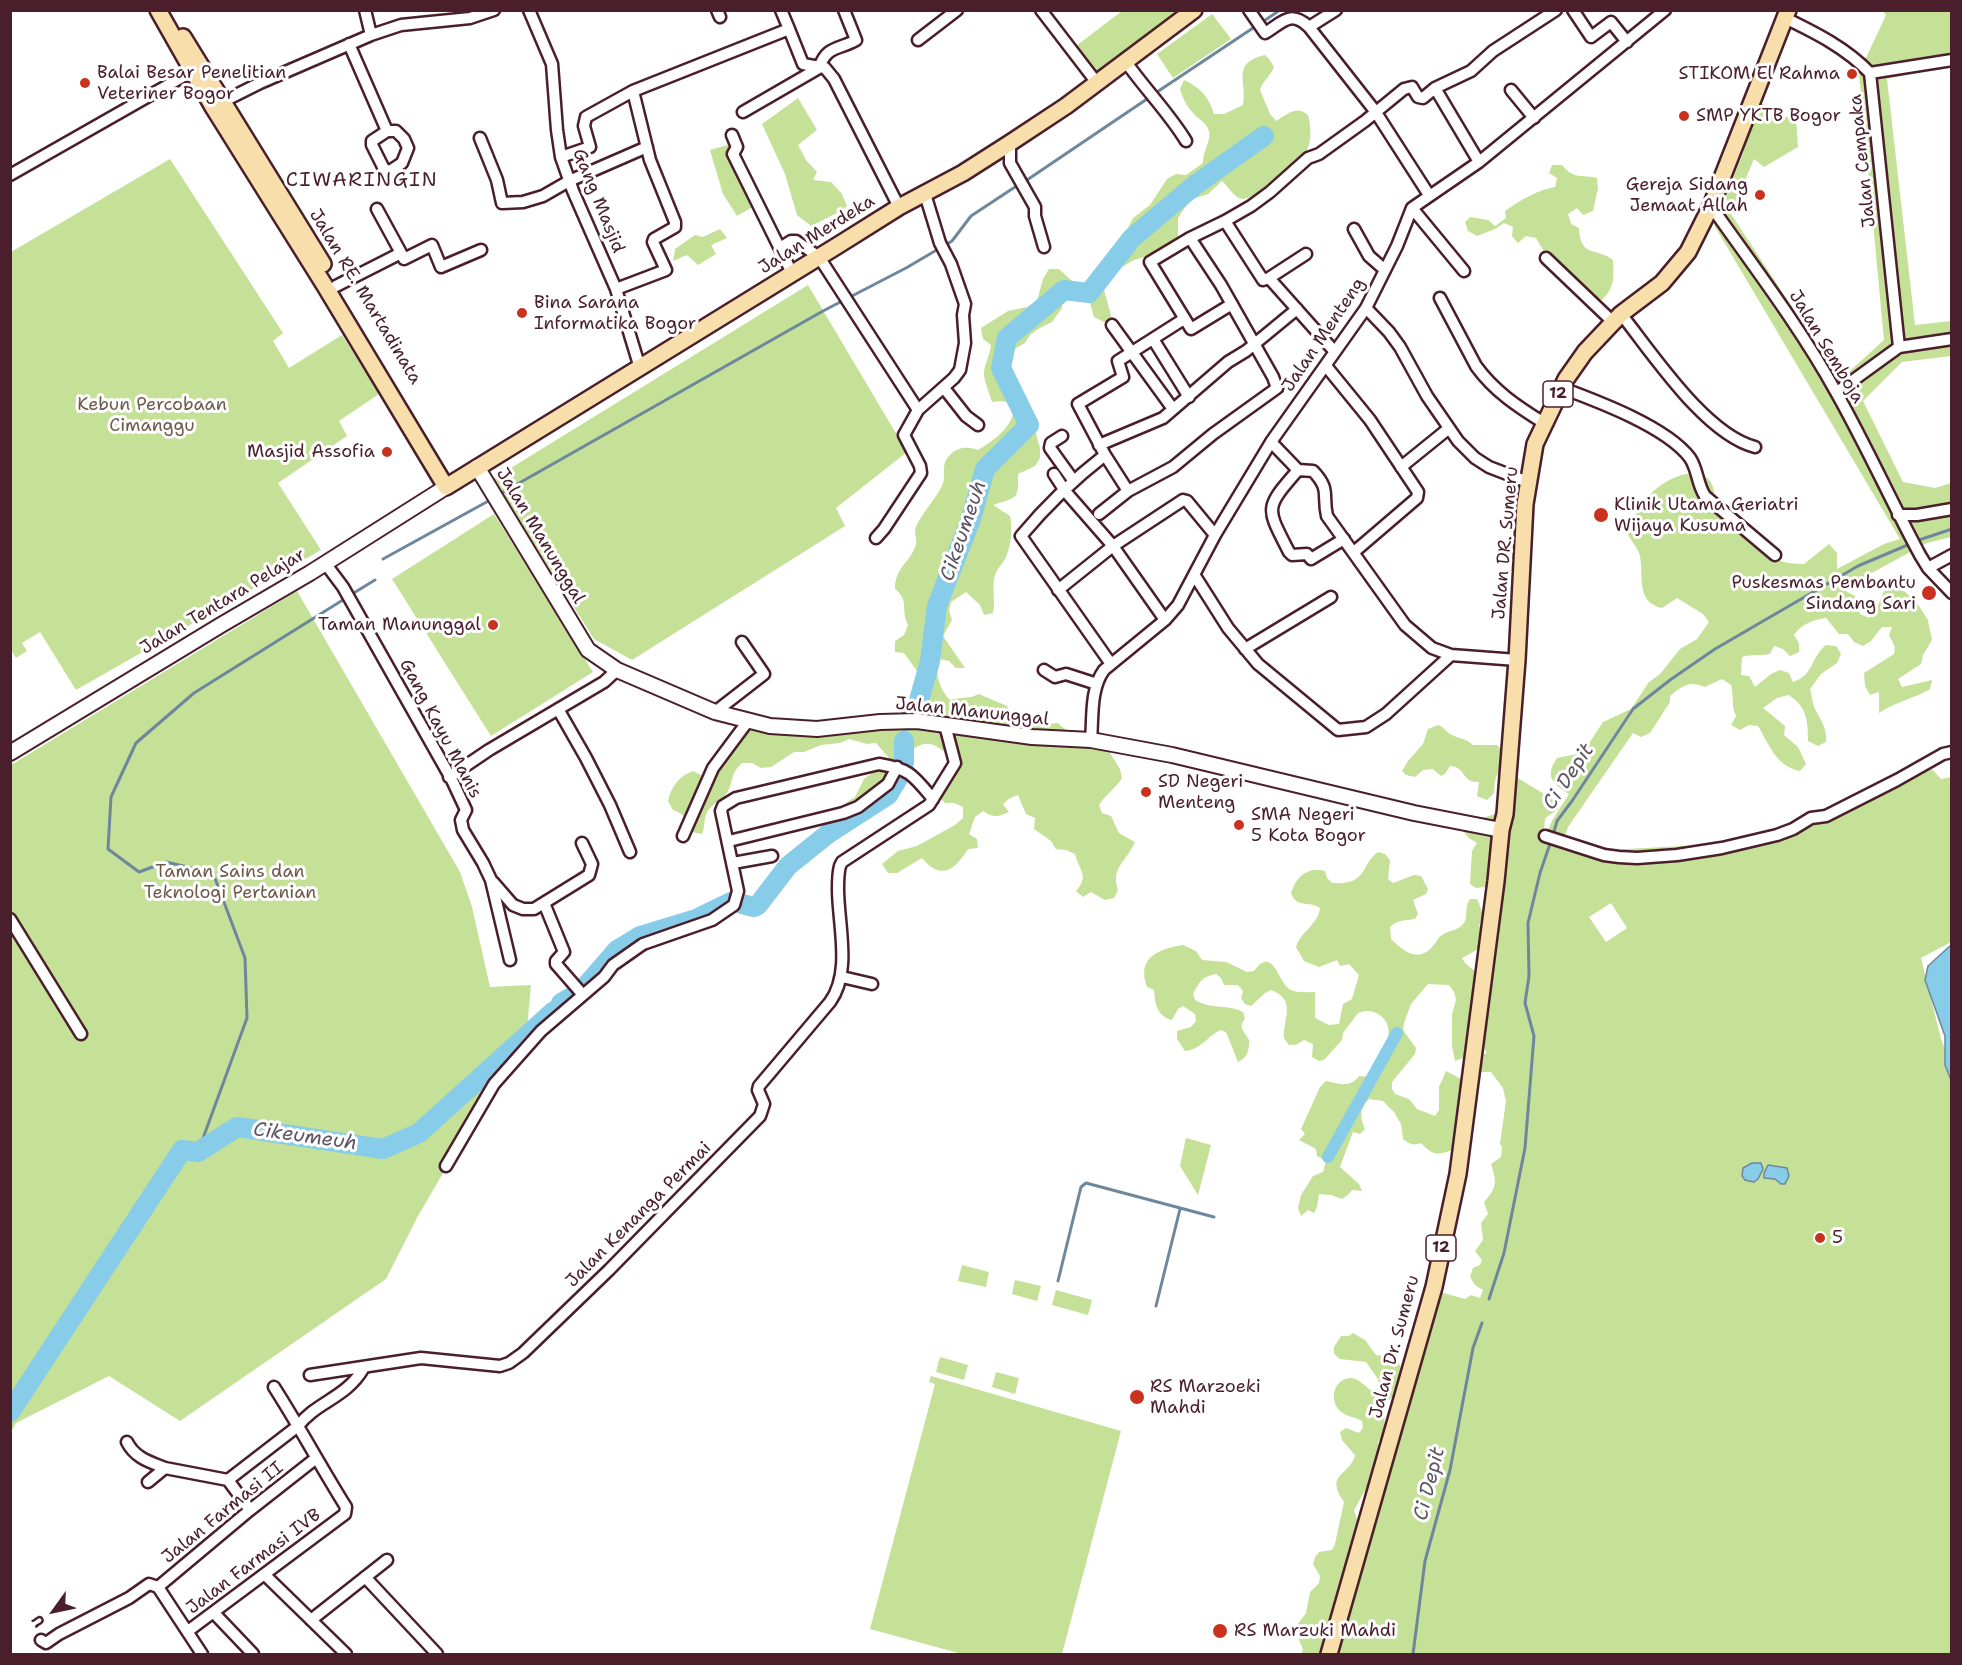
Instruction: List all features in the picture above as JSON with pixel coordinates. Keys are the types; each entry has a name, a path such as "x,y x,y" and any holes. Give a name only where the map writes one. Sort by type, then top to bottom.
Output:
{"main road":[{"path":"158,10 196,69"},
{"name":"Jalan RE. Martadinata","path":"168,10 196,69 336,286 393,391"},
{"name":"Jalan Merdeka","path":"450,484 899,207 926,194 1010,143 1097,83 1194,10"},
{"name":"Jalan DR. Sumeru","path":"1501,831 1505,814 1517,660 1525,504 1535,444 1562,388 1585,352 1617,318 1662,283 1688,252 1711,206 1785,15"},
{"name":"Jalan RE. Martadinata","path":"218,104 325,286 450,484"},
{"name":"Jalan Dr. Sumeru","path":"1329,1654 1434,1287 1458,1174 1501,831"}],"street":[{"path":"365,10 371,34"},
{"path":"218,104 260,82 371,34 401,25 470,18 494,10"},
{"name":"Gang Masjid","path":"530,10 552,64 561,157 569,181 616,289 640,368"},
{"path":"781,10 801,62 827,70 834,79 899,207"},
{"path":"743,112 819,68 827,53 856,39 844,10"},
{"path":"918,40 957,10"},
{"path":"1041,10 1097,83"},
{"path":"1309,27 1336,10"},
{"path":"1232,304 1193,328 1189,327 1150,262 1262,198 1308,158 1319,154 1408,87 1412,87 1420,99 1435,88 1471,71 1540,15 1556,10"},
{"path":"1573,10 1591,37 1611,22 1627,42"},
{"name":"Jalan Menteng","path":"1091,740 1097,684 1104,670 1165,620 1178,605 1215,535 1271,442 1366,308 1412,208 1479,162 1665,10"},
{"path":"1251,14 1265,33 1281,21 1290,18 1299,19 1309,27 1375,111 1429,195"},
{"name":"Jalan Cempaka","path":"1785,15 1839,47 1859,61 1870,73 1899,347"},
{"path":"561,157 590,147 584,126 586,117 633,92 789,29"},
{"path":"349,44 387,131"},
{"path":"1870,73 1952,60"},
{"path":"1126,62 1147,91 1178,126 1186,141"},
{"path":"10,175 196,69"},
{"path":"1435,88 1479,162"},
{"path":"1510,90 1534,118"},
{"path":"616,289 666,270 653,242 654,239 675,227 647,147 633,92"},
{"path":"732,135 737,147 733,154 792,273"},
{"path":"480,138 497,180 502,203 531,200 647,147"},
{"path":"1010,143 1010,163 1035,207 1035,216 1044,247"},
{"path":"876,538 921,473 920,466 904,435 918,410 944,388 960,370 965,343 963,315 965,304 951,264 940,243 926,194"},
{"name":"Jalan Semboja","path":"1711,206 1786,312 1837,392 1920,555 1928,568 1952,593"},
{"path":"1412,208 1464,271"},
{"path":"376,209 404,259 432,245 441,267 481,250"},
{"path":"1225,221 1261,279 1269,278 1306,254"},
{"path":"1354,229 1369,256 1385,270"},
{"path":"1099,514 1128,491 1173,466 1244,410 1274,391 1277,383 1232,304 1190,238"},
{"path":"780,248 791,241 796,241 819,257 918,410"},
{"path":"336,286 401,253"},
{"path":"1546,258 1617,318 1713,423 1736,440 1755,447"},
{"path":"1269,278 1335,352"},
{"path":"1440,298 1483,376 1512,403 1544,423"},
{"path":"1366,308 1400,347 1416,378 1448,429 1475,458 1502,473 1528,482"},
{"path":"1099,445 1163,418 1228,362 1297,309"},
{"path":"1128,491 1099,445 1078,404 1123,376 1117,363 1184,320"},
{"path":"1112,325 1173,410"},
{"path":"1153,339 1189,396"},
{"path":"1837,392 1899,347 1952,339"},
{"path":"1326,366 1370,420 1418,492 1417,498 1354,552"},
{"path":"944,388 966,416 978,425"},
{"path":"1562,388 1624,413 1675,444 1690,459 1695,468 1699,488 1705,496 1775,555"},
{"path":"1401,467 1448,429"},
{"path":"1062,436 1049,445 1073,480"},
{"path":"1271,442 1298,470 1313,471 1321,480 1327,492 1324,504 1327,516 1406,625 1432,648 1451,654 1517,660"},
{"path":"1105,455 1073,480 1021,536 1111,664"},
{"name":"Jalan Manunggal","path":"477,467 588,650 617,670 716,712 770,726 808,729 880,722 917,722 1020,736 1091,740 1172,755 1414,813 1501,831"},
{"path":"1298,470 1276,496 1272,507 1272,519 1289,552 1292,555 1307,554 1311,559 1344,539"},
{"path":"1054,474 1065,491 1113,546 1165,620"},
{"name":"Jalan Tentara Pelajar","path":"10,753 325,563 450,484"},
{"path":"1058,590 1113,546 1183,500 1187,501 1215,535"},
{"path":"1898,514 1917,515 1952,509"},
{"path":"1928,568 1952,555"},
{"name":"Gang Kayu Manis","path":"325,563 343,587 466,810 461,820 463,831 491,879 510,960"},
{"path":"1195,576 1245,649 1268,673 1338,730 1366,727 1386,714 1451,654"},
{"path":"1245,649 1331,597"},
{"path":"716,712 764,674 742,642"},
{"path":"449,777 489,750 604,682 617,670"},
{"path":"1044,670 1055,677 1066,674 1097,684"},
{"path":"558,709 610,805 630,852"},
{"path":"683,836 713,768 748,721"},
{"name":"Jalan Kenanga Permai","path":"310,1375 363,1369 421,1358 500,1366 509,1363 523,1353 609,1270 760,1116 764,1104 758,1090 759,1086 838,990 842,977 838,906 839,869 843,862 929,805 955,763 945,725"},
{"path":"1545,836 1604,855 1637,858 1677,855 1754,841 1785,832 1811,818 1826,816 1849,806 1943,754 1952,752"},
{"path":"446,1166 494,1084 541,1031 603,977 613,965 643,944 712,920 734,905 738,891 721,808 736,798 879,764 897,767 911,773 933,798"},
{"path":"729,841 843,813 858,807 888,784 897,767"},
{"path":"491,879 513,905 523,909 534,909 589,875 592,864 582,843"},
{"path":"733,863 772,856"},
{"path":"544,903 564,952 556,964 583,995"},
{"path":"10,919 81,1034"},
{"path":"842,977 872,984"},
{"path":"228,1480 298,1426 308,1415 355,1383 363,1369"},
{"path":"274,1387 298,1426 315,1460"},
{"path":"127,1443 130,1449 140,1457 165,1467 228,1480 250,1510"},
{"name":"Jalan Farmasi II","path":"202,1654 158,1587 250,1510 315,1460"},
{"name":"Jalan Farmasi IVB","path":"188,1631 345,1514 346,1507 315,1460"},
{"path":"148,1482 165,1467"},
{"path":"311,1620 387,1560"},
{"path":"265,1575 346,1654"},
{"path":"365,1577 437,1654"},
{"path":"41,1640 46,1643 129,1598 149,1584 158,1587"},
{"path":"214,1613 253,1654"}],"green space":[{"path":"1122,11 1183,11 1097,83 1072,49"},
{"path":"1883,11 1951,11 1951,66 1887,79 1915,325 1951,321 1951,356 1902,362 1863,401 1903,482 1935,488 1951,483 1951,537 1927,543 1842,589 1855,596 1860,614 1869,618 1876,610 1884,591 1894,587 1903,590 1917,603 1928,620 1932,640 1923,655 1921,664 1898,679 1902,687 1932,680 1930,689 1879,713 1879,692 1870,695 1865,686 1864,673 1894,654 1895,647 1889,635 1892,627 1882,627 1871,641 1863,646 1854,642 1848,634 1839,634 1826,618 1808,623 1794,635 1799,643 1799,652 1790,656 1783,649 1774,646 1770,654 1742,657 1741,675 1749,676 1755,687 1780,670 1789,673 1793,682 1805,675 1826,645 1836,646 1841,654 1837,663 1821,674 1810,689 1814,707 1825,728 1826,742 1818,746 1808,741 1808,727 1803,709 1788,695 1777,698 1763,708 1785,726 1784,735 1798,747 1806,764 1800,771 1779,760 1758,726 1749,725 1740,730 1731,725 1736,716 1731,685 1722,679 1705,687 1694,684 1686,685 1670,696 1670,702 1650,733 1641,737 1633,733 1568,827 1562,844 1588,851 1703,845 1844,813 1932,769 1941,779 1951,777 1951,942 1921,958 1941,1039 1952,1067 1951,1654 1340,1654 1335,1648 1338,1654 1301,1654 1303,1650 1298,1637 1298,1624 1306,1613 1310,1592 1319,1583 1320,1576 1313,1564 1319,1552 1332,1550 1335,1544 1344,1502 1339,1493 1337,1480 1355,1455 1342,1440 1340,1432 1346,1428 1359,1433 1363,1428 1362,1421 1340,1411 1335,1401 1334,1391 1340,1382 1350,1378 1356,1379 1375,1392 1379,1386 1378,1379 1366,1362 1340,1359 1334,1354 1334,1347 1341,1336 1349,1336 1353,1333 1365,1340 1376,1355 1383,1356 1388,1353 1393,1356 1402,1374 1401,1385 1386,1405 1384,1429 1378,1442 1376,1469 1354,1511 1359,1528 1359,1538 1353,1586 1359,1576 1440,1292 1465,1299 1471,1295 1480,1298 1483,1290 1475,1285 1470,1277 1473,1268 1480,1265 1482,1260 1475,1251 1483,1240 1481,1223 1488,1214 1484,1202 1495,1184 1491,1164 1501,1157 1500,1144 1506,1101 1503,1088 1491,1072 1482,1072 1473,1066 1475,1057 1487,1053 1483,1047 1477,1045 1469,1056 1455,1061 1452,1046 1452,1015 1456,1000 1454,992 1449,985 1428,984 1411,1004 1404,1023 1403,1030 1416,1048 1415,1054 1392,1082 1392,1089 1395,1094 1409,1099 1417,1109 1435,1116 1439,1110 1439,1087 1446,1071 1465,1081 1456,1149 1437,1154 1421,1143 1407,1142 1403,1139 1401,1124 1394,1112 1383,1101 1369,1099 1361,1113 1365,1129 1360,1134 1353,1132 1340,1167 1359,1184 1362,1191 1352,1190 1342,1199 1319,1194 1314,1213 1308,1210 1301,1216 1298,1208 1301,1195 1313,1176 1323,1172 1326,1161 1317,1156 1316,1149 1299,1140 1305,1134 1301,1129 1320,1087 1326,1081 1348,1084 1359,1076 1369,1077 1388,1038 1387,1023 1375,1013 1367,1011 1358,1013 1343,1033 1342,1040 1324,1060 1319,1061 1312,1057 1313,1044 1304,1040 1296,1045 1289,1045 1284,1038 1287,1010 1284,999 1279,994 1271,990 1251,1006 1245,1004 1241,998 1243,991 1238,985 1224,985 1216,974 1207,976 1199,983 1193,994 1195,1000 1243,1012 1245,1019 1242,1027 1249,1040 1247,1053 1238,1062 1226,1032 1220,1030 1199,1046 1185,1051 1177,1039 1177,1031 1191,1027 1196,1021 1195,1014 1183,1006 1178,1009 1172,1020 1163,1016 1156,1005 1154,990 1147,987 1144,977 1147,962 1158,952 1183,945 1196,951 1202,960 1226,962 1247,972 1254,971 1265,962 1270,963 1284,983 1293,991 1315,992 1315,1018 1329,1025 1339,1024 1343,1004 1352,999 1359,975 1349,964 1340,966 1337,960 1319,967 1304,961 1296,947 1298,941 1316,919 1320,908 1300,903 1291,893 1299,878 1313,870 1325,871 1332,883 1352,881 1358,878 1378,852 1385,854 1390,860 1388,879 1393,883 1414,875 1421,876 1428,889 1426,894 1413,900 1418,914 1415,919 1399,921 1390,927 1391,939 1412,954 1417,955 1428,951 1441,936 1463,924 1468,902 1470,899 1477,899 1483,914 1479,926 1483,931 1480,948 1462,958 1479,975 1489,894 1485,887 1476,888 1470,884 1472,851 1477,843 1463,831 1470,821 1500,813 1512,805 1516,777 1554,800 1559,809 1545,818 1543,840 1569,794 1552,779 1551,770 1557,758 1577,754 1586,748 1603,722 1631,709 1649,682 1660,674 1680,649 1697,639 1709,622 1703,614 1677,598 1662,608 1653,605 1644,594 1640,556 1628,535 1638,510 1652,493 1658,487 1681,475 1704,476 1713,487 1716,505 1721,513 1764,551 1777,560 1787,563 1804,564 1829,544 1837,553 1837,569 1884,544 1900,539 1714,225 1744,151 1735,144 1752,97 1782,116 1796,118 1798,147 1764,167 1754,159 1731,214 1840,380 1884,340 1859,73 1886,15","holes":["1611,903 1627,928 1606,942 1589,917"]},
{"path":"1212,14 1231,39 1173,78 1157,54"},
{"path":"1265,55 1274,67 1260,90 1270,114 1276,121 1296,111 1308,115 1310,139 1308,148 1302,157 1277,180 1249,197 1243,199 1237,197 1222,181 1208,194 1190,200 1178,218 1178,238 1173,246 1168,250 1134,260 1120,268 1104,290 1112,319 1108,324 1094,317 1090,303 1084,298 1062,299 1062,308 1052,322 1030,335 1025,343 1009,352 1003,360 999,377 1019,398 1029,425 1035,430 1040,458 1035,466 1018,474 1018,489 1014,497 993,505 1010,516 1011,527 1007,554 994,580 993,613 984,615 980,605 966,592 951,602 949,611 952,620 943,636 965,668 956,668 949,661 939,659 937,669 943,691 950,700 979,694 1007,706 1012,715 1021,715 1038,725 1058,723 1069,731 1102,733 1120,769 1122,778 1099,805 1102,813 1111,816 1119,833 1135,842 1118,870 1116,882 1118,890 1114,898 1105,900 1091,892 1083,897 1076,891 1083,877 1075,854 1056,849 1051,841 1034,829 1035,818 1026,814 1018,795 1003,804 1009,812 996,816 983,811 975,817 969,834 977,839 978,848 968,849 953,867 941,871 929,865 922,858 897,873 888,873 882,864 898,851 917,846 955,825 963,818 963,807 954,803 945,803 938,796 952,758 938,747 929,744 917,747 906,757 896,775 901,783 898,791 890,796 879,810 870,816 833,828 824,825 837,809 855,797 864,779 890,759 876,743 867,744 849,739 840,743 821,745 804,752 794,752 771,767 761,768 752,763 742,763 733,775 727,793 712,806 705,817 702,834 692,832 682,814 673,810 668,801 671,791 676,783 688,773 693,771 701,775 711,770 720,750 745,724 828,735 836,730 873,731 891,728 898,724 922,678 904,653 895,652 895,641 904,635 908,625 904,601 895,589 896,581 900,570 914,550 916,526 942,486 946,459 959,449 978,450 1007,427 1013,415 1011,403 992,402 984,374 991,345 983,339 981,328 1008,311 1027,307 1037,301 1043,279 1049,269 1059,269 1073,282 1082,284 1091,279 1097,270 1113,257 1133,218 1150,205 1167,179 1176,174 1186,175 1203,163 1209,131 1189,109 1184,99 1180,89 1184,80 1203,93 1214,114 1224,114 1243,105 1244,69 1254,59"},
{"path":"798,98 817,130 798,145 806,160 817,172 813,180 831,182 842,194 847,206 811,226 797,215 785,174 762,124"},
{"path":"731,144 756,205 737,216 723,194 710,150"},
{"name":"Kebun Percobaan Cimanggu","path":"170,159 283,333 273,341 289,368 342,335 379,394 339,421 347,436 278,483 321,550 76,690 40,632 22,643 27,651 16,658 11,650 11,252"},
{"path":"1552,165 1562,165 1574,175 1597,178 1598,188 1593,211 1583,215 1577,208 1568,214 1571,224 1579,228 1582,244 1613,260 1613,282 1602,300 1593,298 1543,250 1536,238 1526,236 1518,243 1512,236 1513,227 1504,223 1477,236 1468,231 1465,222 1470,217 1488,220 1495,226 1506,218 1505,211 1516,203 1535,193 1555,187 1557,178 1549,173"},
{"path":"720,229 727,238 711,245 716,254 698,265 687,255 673,261 675,249 695,235 703,237"},
{"path":"808,285 907,452 836,508 845,526 632,660 594,639 493,479"},
{"name":"Taman Manunggal","path":"494,514 593,672 491,736 392,579"},
{"name":"Taman Sains dan Teknologi Pertanian","path":"297,591 460,872 472,907 490,987 531,985 527,1029 418,1216 386,1279 180,1421 109,1376 16,1423 11,1432 11,765"},
{"path":"1438,725 1450,734 1473,745 1497,745 1501,749 1494,793 1487,800 1477,796 1479,782 1469,780 1455,767 1450,766 1441,776 1433,769 1423,770 1415,777 1406,775 1402,771 1423,744 1428,729"},
{"path":"1186,1138 1211,1145 1198,1195 1180,1166"},
{"path":"962,1265 989,1272 986,1287 958,1281"},
{"path":"1015,1280 1041,1286 1037,1301 1012,1294"},
{"path":"1056,1290 1092,1300 1088,1315 1052,1305"},
{"path":"940,1357 968,1365 964,1380 936,1372"},
{"path":"996,1372 1019,1378 1015,1394 992,1387"},
{"path":"931,1376 1121,1431 1062,1654 962,1654 870,1629 935,1384 929,1382"}],"water":[{"path":"1951,945 1951,1080 1945,1065 1945,1036 1925,980 1928,966"},
{"path":"1752,1163 1761,1163 1763,1169 1754,1182 1745,1180 1742,1176 1743,1168"},
{"path":"1768,1165 1787,1168 1789,1176 1785,1184 1775,1179 1764,1178"}],"waterway":[{"path":"1261,23 1280,10"},
{"path":"1154,94 1256,26"},
{"path":"1024,182 1147,99"},
{"name":"Cikeumeuh","path":"907,721 918,704 930,661 937,606 971,519 985,469 1029,425 1001,368 1007,338 1064,290 1089,293 1132,238 1195,185 1264,136"},
{"path":"498,495 823,311 952,241 971,216 1018,185"},
{"path":"383,559 492,499"},
{"name":"Ci Depit","path":"1916,541 1952,529"},
{"name":"Ci Depit","path":"1553,835 1557,821 1633,709 1715,649 1858,566 1910,544"},
{"path":"352,594 375,580"},
{"path":"198,1152 247,1018 245,958 213,873 166,862 139,872 108,849 111,797 136,743 194,693 346,598"},
{"name":"Cikeumeuh","path":"904,741 904,763"},
{"name":"Cikeumeuh","path":"742,904 754,907 758,905 788,866 829,833 888,795 900,775"},
{"name":"Ci Depit","path":"1489,1299 1504,1253 1525,1148 1534,1036 1525,1003 1529,976 1528,923 1540,873 1551,841"},
{"name":"Cikeumeuh","path":"584,988 617,950 640,936 696,919 731,902"},
{"name":"Cikeumeuh","path":"561,1003 578,993"},
{"name":"Cikeumeuh","path":"10,1412 182,1150 198,1152 237,1127 383,1149 419,1133 554,1011"},
{"path":"1328,1157 1397,1033"},
{"path":"1058,1281 1081,1187 1086,1183 1214,1217"},
{"path":"1156,1306 1180,1209"},
{"name":"Ci Depit","path":"1413,1654 1425,1561 1450,1470 1473,1348 1482,1323"}],"place":[{"name":"STIKOM El Rahma","path":"1852,74"},
{"name":"Balai Besar Penelitian Veteriner Bogor","path":"85,83"},
{"name":"SMP YKTB Bogor","path":"1684,116"},
{"name":"Gereja Sidang Jemaat Allah","path":"1760,195"},
{"name":"Bina Sarana Informatika Bogor","path":"522,313"},
{"name":"Masjid Assofia","path":"387,452"},
{"name":"Klinik Utama Geriatri Wijaya Kusuma","path":"1601,515"},
{"name":"Puskesmas Pembantu Sindang Sari","path":"1929,593"},
{"name":"Taman Manunggal","path":"493,625"},
{"name":"SD Negeri Menteng","path":"1146,792"},
{"name":"SMA Negeri 5 Kota Bogor","path":"1239,825"},
{"name":"5","path":"1820,1238"},
{"name":"RS Marzoeki Mahdi","path":"1137,1397"},
{"name":"RS Marzuki Mahdi","path":"1220,1631"}],"district":[{"name":"CIWARINGIN","path":"362,181"}]}
